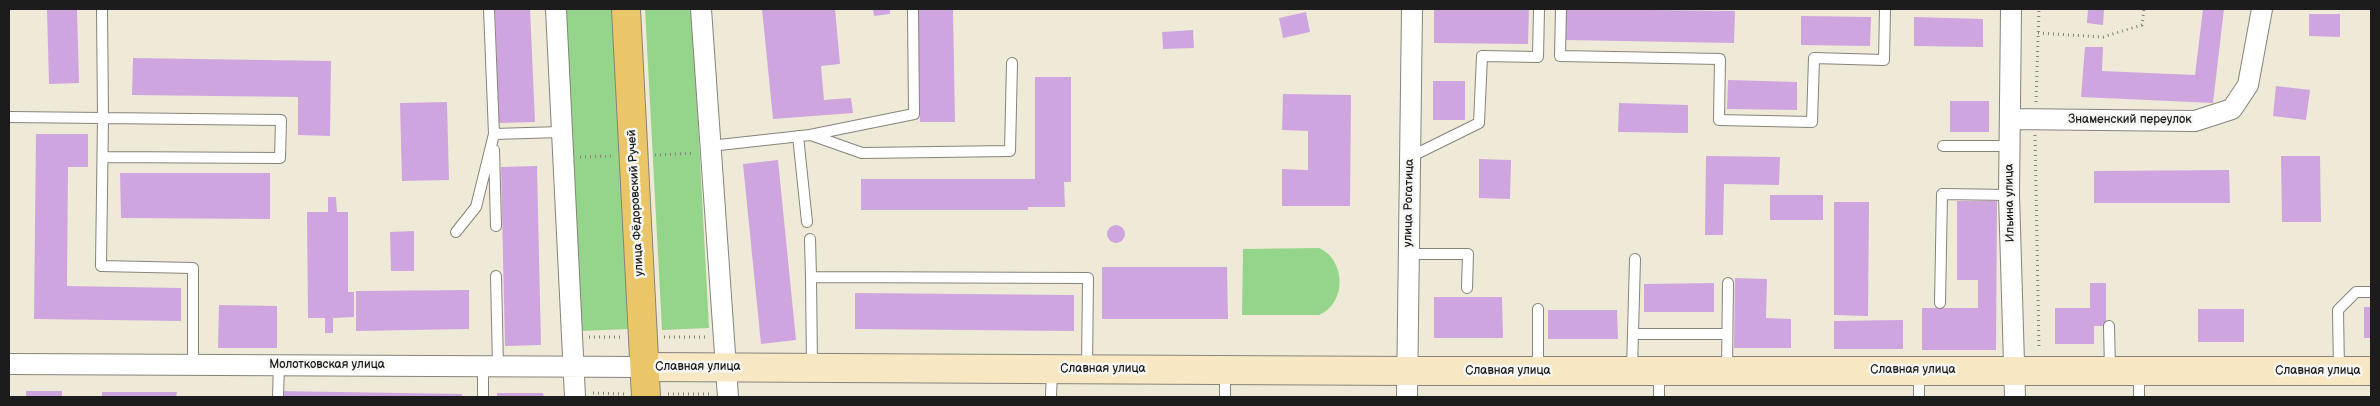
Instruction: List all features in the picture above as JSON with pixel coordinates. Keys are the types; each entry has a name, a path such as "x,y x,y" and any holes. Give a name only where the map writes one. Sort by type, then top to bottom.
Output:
{"main road":[{"name":"улица Фёдоровский Ручей","path":"626,9 646,397"}],"street":[{"path":"556,9 574,397"},
{"path":"700,9 728,397"},
{"name":"улица Рогатица","path":"1407,384 1412,9"},
{"name":"Ильина улица","path":"2012,9 2009,195 2027,370 2016,397"},
{"name":"Знаменский переулок","path":"2010,119 2195,121 2232,109 2248,85 2262,9"},
{"name":"Молотковская улица","path":"9,364 645,367"},
{"name":"Славная улица","path":"645,367 1225,370 1407,384 1538,371 2371,371"}],"lane":[{"path":"102,9 103,157 101,266 193,268 193,364"},
{"path":"489,9 496,226"},
{"path":"710,146 810,135 914,114 912,9"},
{"path":"1410,157 1479,123 1482,56 1538,57 1539,9"},
{"path":"1561,9 1560,56 1720,59 1719,120 1812,122 1814,58 1884,60 1884,9"},
{"path":"810,135 862,152 1010,151 1012,63"},
{"path":"9,117 281,120 280,158 103,157"},
{"path":"494,134 561,132"},
{"path":"456,232 476,207 494,134"},
{"path":"798,136 807,222"},
{"path":"1943,146 2010,146"},
{"path":"1940,303 1942,194 2009,195"},
{"path":"810,239 812,367"},
{"path":"1409,254 1468,254 1467,288"},
{"path":"1632,370 1634,259"},
{"path":"483,397 491,366 496,276"},
{"path":"812,277 1088,278 1087,369"},
{"path":"1727,370 1728,283"},
{"path":"2339,371 2338,310 2356,292 2371,292"},
{"path":"1538,309 1538,371"},
{"path":"2109,326 2110,370"},
{"path":"1633,334 1727,334"},
{"path":"278,397 279,364"},
{"path":"1051,397 1052,368"},
{"path":"1225,370 1225,397"},
{"path":"1919,370 1919,397"},
{"path":"2139,370 2139,397"},
{"path":"1658,397 1659,371"}],"path":[{"path":"2027,370 2039,9"},
{"path":"2038,33 2103,37 2142,26 2144,9"}],"green space":[{"path":"566,9 613,9 628,329 581,331"},
{"path":"645,9 692,9 709,328 662,330"},
{"path":"1319,248 1328,254 1334,262 1340,282 1335,301 1328,309 1319,315 1242,315 1243,249"}],"building":[{"path":"47,9 77,9 79,83 49,84"},
{"path":"495,9 530,9 535,122 499,123"},
{"path":"762,9 835,9 840,64 821,66 824,100 851,98 853,113 773,119"},
{"path":"873,9 890,9 890,14 874,16"},
{"path":"918,9 953,9 955,122 920,122"},
{"path":"1434,9 1529,9 1528,44 1434,43"},
{"path":"1565,9 1735,11 1734,43 1565,40"},
{"path":"2088,9 2104,9 2103,25 2087,23"},
{"path":"2203,9 2224,9 2213,103 2081,97 2085,47 2103,47 2102,71 2195,75"},
{"path":"1306,12 1310,32 1283,38 1279,18"},
{"path":"2309,14 2340,14 2340,37 2309,36"},
{"path":"1801,16 1871,17 1870,46 1801,45"},
{"path":"1914,17 1983,19 1983,47 1914,46"},
{"path":"1193,30 1194,48 1163,49 1162,32"},
{"path":"133,58 331,61 330,136 298,135 298,97 132,95"},
{"path":"1035,77 1071,77 1071,182 1064,182 1065,207 1028,207 1028,210 861,210 861,179 1035,179"},
{"path":"1728,80 1797,82 1797,110 1727,109"},
{"path":"1433,81 1465,81 1465,120 1433,120"},
{"path":"2276,86 2310,90 2306,120 2273,116"},
{"path":"1283,94 1351,95 1350,206 1282,206 1282,169 1308,170 1308,131 1282,130"},
{"path":"1950,101 1989,101 1989,132 1950,132"},
{"path":"447,102 449,180 402,181 400,103"},
{"path":"1619,103 1688,105 1688,133 1618,132"},
{"path":"36,134 88,134 88,167 68,167 67,286 181,288 181,321 34,319"},
{"path":"1706,156 1780,157 1779,185 1724,184 1723,235 1705,235"},
{"path":"2281,156 2320,156 2321,222 2282,222"},
{"path":"1479,159 1511,160 1510,199 1479,198"},
{"path":"778,160 796,340 761,344 743,164"},
{"path":"537,166 541,345 505,346 501,167"},
{"path":"2229,170 2230,203 2094,203 2094,171"},
{"path":"120,173 270,173 270,219 121,218"},
{"path":"1770,195 1823,195 1823,220 1770,220"},
{"path":"328,197 336,197 337,212 348,212 348,292 354,292 354,317 333,318 333,333 325,333 325,318 308,318 307,212 328,212"},
{"path":"1957,201 1997,201 1996,350 1922,350 1922,308 1978,308 1978,280 1957,280"},
{"path":"1834,202 1869,202 1868,316 1834,315"},
{"path":"1112,225 1120,225 1125,230 1123,241 1112,243 1107,238 1107,230"},
{"path":"414,231 414,271 391,271 390,232"},
{"path":"1102,267 1227,267 1228,319 1102,319"},
{"path":"1735,278 1767,279 1766,318 1791,319 1791,348 1734,348"},
{"path":"1714,283 1714,312 1644,312 1644,284"},
{"path":"2090,283 2106,283 2106,326 2094,326 2094,344 2055,344 2055,308 2090,308"},
{"path":"469,290 469,329 356,331 356,291"},
{"path":"855,293 1074,295 1074,331 855,329"},
{"path":"1434,297 1502,297 1503,338 1434,338"},
{"path":"219,305 277,306 277,348 218,348"},
{"path":"2364,307 2371,307 2371,338 2364,338"},
{"path":"2198,309 2244,309 2244,342 2198,342"},
{"path":"1548,310 1617,310 1618,339 1548,339"},
{"path":"1903,320 1903,349 1834,349 1834,321"},
{"path":"26,391 62,391 62,397 26,397"},
{"path":"279,391 462,394 462,397 279,397"},
{"path":"102,392 177,392 176,397 102,397"},
{"path":"497,393 543,393 544,397 497,397"}]}
